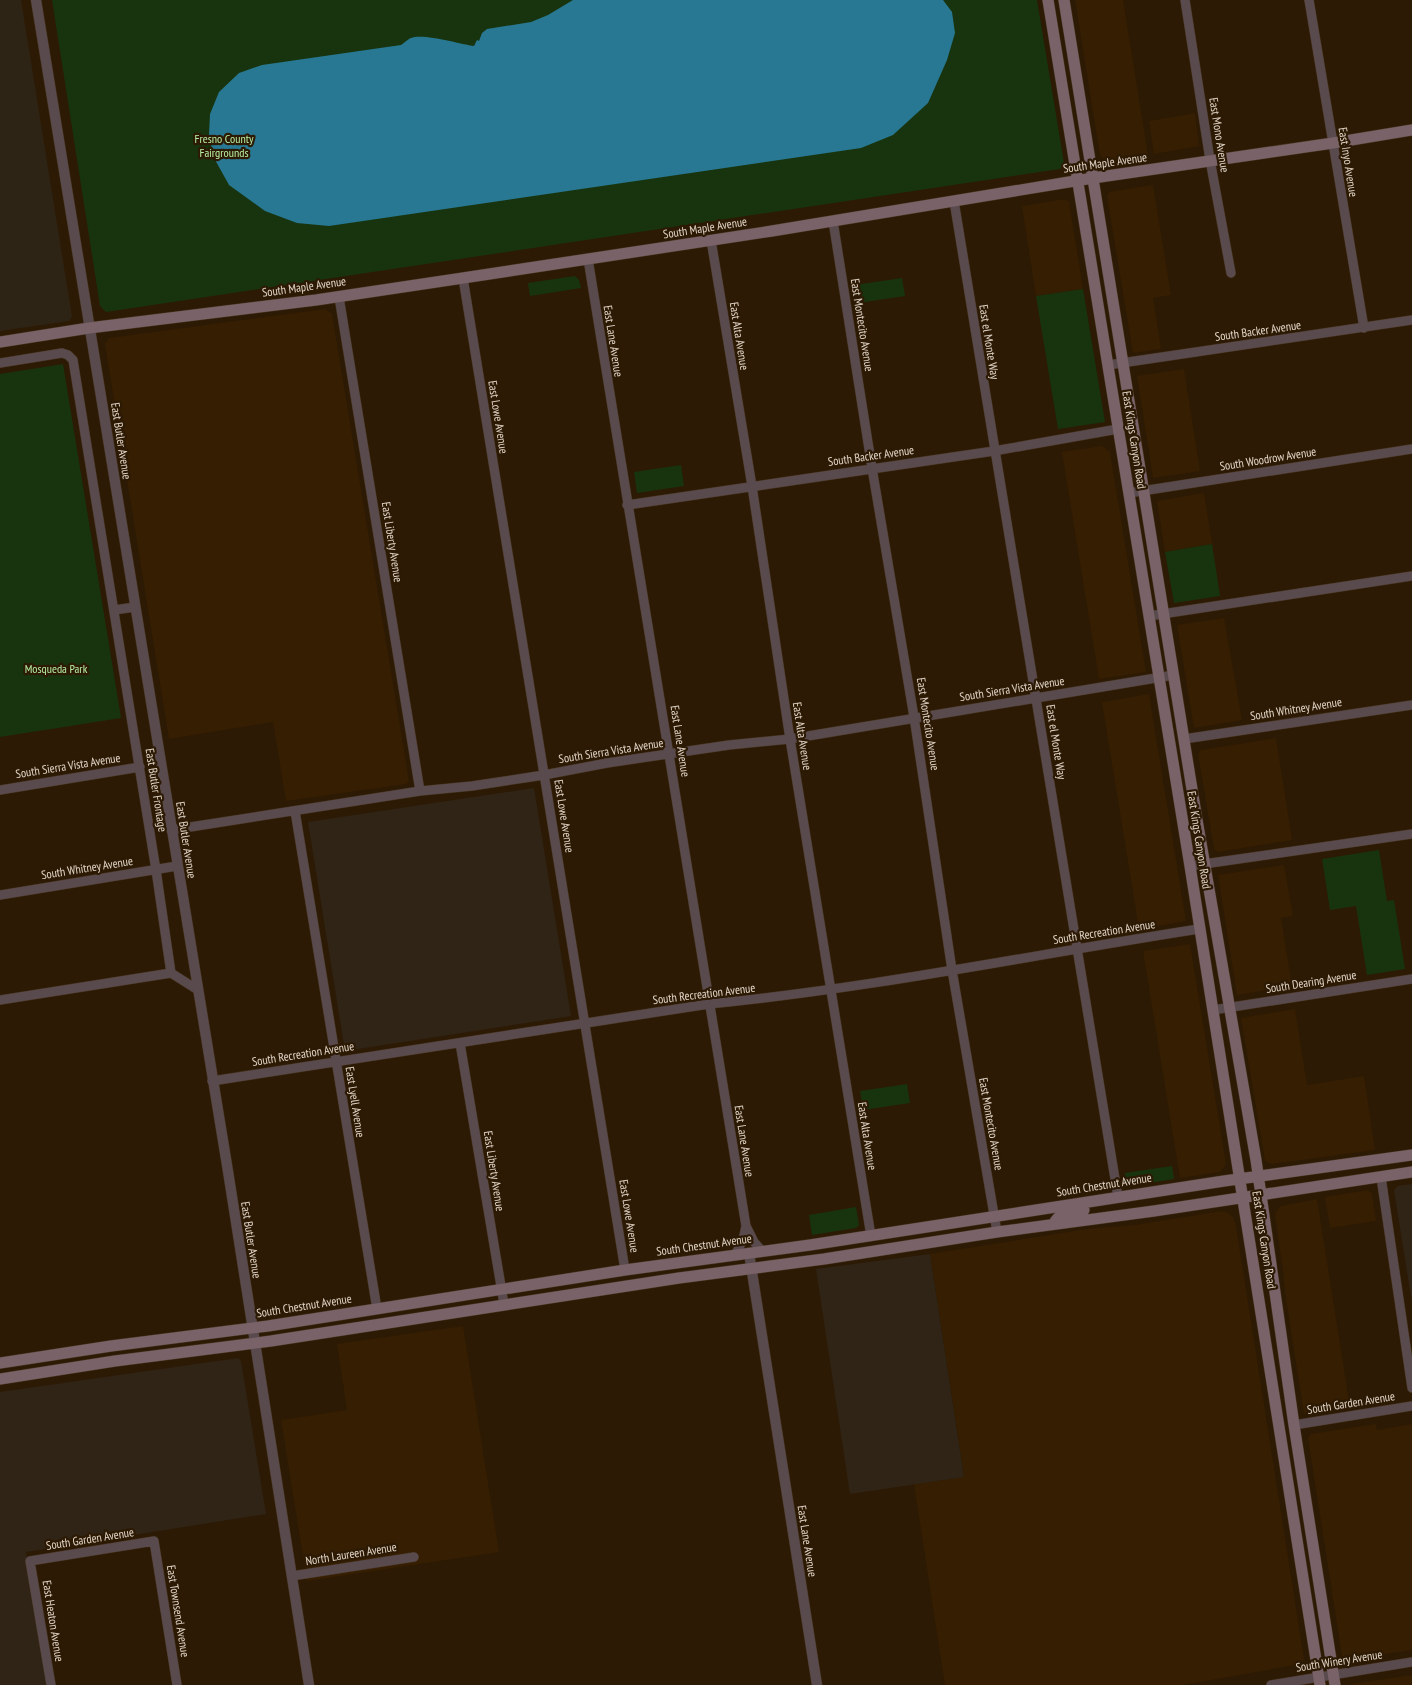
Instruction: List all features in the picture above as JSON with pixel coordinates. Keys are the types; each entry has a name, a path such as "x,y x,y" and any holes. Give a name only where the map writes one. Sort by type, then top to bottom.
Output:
{"main road":[{"name":"East Kings Canyon Road","path":"1048,0 1190,866 1319,1681"},
{"path":"1058,0 1067,20"},
{"name":"East Kings Canyon Road","path":"1064,0 1184,739 1261,1194 1294,1425 1335,1680"},
{"name":"South Maple Avenue","path":"0,342 90,328 463,278 833,221 1077,180 1412,130"},
{"name":"South Chestnut Avenue","path":"0,1363 253,1328 626,1270 871,1236 1258,1176 1412,1155"},
{"path":"0,1379 115,1361 255,1343 595,1290 824,1259 1412,1172"},
{"path":"1054,1224 1056,1219 1062,1214 1106,1206 1118,1198"},
{"path":"595,1290 602,1281 658,1272 660,1265"}],"street":[{"name":"East Butler Avenue","path":"36,0 253,1328 309,1685"},
{"name":"East Mono Avenue","path":"1185,0 1210,160 1231,273"},
{"name":"East Inyo Avenue","path":"1309,0 1364,328"},
{"name":"East el Monte Way","path":"954,201 1118,1198"},
{"name":"East Montecito Avenue","path":"833,221 914,717 952,970 997,1232"},
{"name":"East Alta Avenue","path":"711,240 871,1236"},
{"name":"East Lane Avenue","path":"588,259 746,1226 754,1242 762,1251"},
{"name":"East Lowe Avenue","path":"463,278 626,1270"},
{"name":"East Liberty Avenue","path":"339,296 420,791"},
{"name":"South Backer Avenue","path":"1108,365 1412,320"},
{"name":"East Butler Frontage","path":"0,362 62,353 68,355 73,360 140,767 171,973"},
{"name":"South Backer Avenue","path":"627,505 994,451 1118,429"},
{"name":"South Woodrow Avenue","path":"1129,493 1412,450"},
{"path":"1149,616 1412,576"},
{"path":"114,610 135,607"},
{"name":"South Sierra Vista Avenue","path":"171,830 420,791 472,786 729,745 790,739 1174,675"},
{"name":"South Whitney Avenue","path":"1184,739 1412,705"},
{"name":"South Sierra Vista Avenue","path":"0,790 140,767"},
{"name":"East Lyell Avenue","path":"295,811 377,1309"},
{"path":"1190,866 1412,834"},
{"name":"South Whitney Avenue","path":"0,895 177,866"},
{"name":"South Recreation Avenue","path":"212,1081 709,1004 770,998 952,970 1199,929"},
{"path":"0,1000 171,973 198,990"},
{"name":"South Dearing Avenue","path":"1213,1010 1412,979"},
{"name":"East Liberty Avenue","path":"460,1043 504,1304"},
{"path":"1381,1177 1412,1388"},
{"name":"East Lane Avenue","path":"735,1255 743,1240 746,1226"},
{"name":"East Lane Avenue","path":"749,1253 817,1685"},
{"name":"South Garden Avenue","path":"1294,1425 1412,1406"},
{"name":"South Garden Avenue","path":"30,1561 154,1542"},
{"name":"East Townsend Avenue","path":"154,1542 177,1685"},
{"name":"North Laureen Avenue","path":"292,1576 414,1557"},
{"name":"East Heaton Avenue","path":"30,1561 51,1685"},
{"name":"South Winery Avenue","path":"1271,1685 1335,1680 1412,1662"}],"shaded area":[{"path":"0,0 21,0 72,317 69,321 0,331"},
{"path":"1075,0 1123,0 1148,155 1109,162 1100,155"},
{"path":"1195,113 1199,146 1154,154 1149,121"},
{"path":"1153,185 1171,295 1153,298 1161,349 1133,353 1107,196 1109,192"},
{"path":"1065,199 1069,202 1083,289 1036,296 1022,206"},
{"path":"325,309 332,314 409,781 406,784 286,801 273,722 169,739 105,344 109,338"},
{"path":"1184,369 1200,471 1153,478 1137,376"},
{"path":"1102,446 1110,452 1146,672 1099,679 1062,452"},
{"path":"1204,493 1212,544 1165,552 1157,501"},
{"path":"1224,618 1242,720 1194,728 1177,625"},
{"path":"1149,694 1186,921 1139,929 1102,702"},
{"path":"1276,738 1292,840 1218,852 1214,849 1198,754 1201,750"},
{"path":"534,788 571,1016 345,1051 308,822"},
{"path":"1284,865 1293,916 1281,918 1292,986 1237,995 1218,875"},
{"path":"1190,944 1226,1164 1220,1172 1180,1178 1143,951"},
{"path":"1295,1009 1307,1085 1364,1076 1375,1150 1272,1164 1265,1161 1241,1018"},
{"path":"1412,1184 1412,1303 1394,1190 1398,1186"},
{"path":"1368,1190 1372,1193 1376,1221 1330,1228 1325,1197"},
{"path":"1317,1199 1350,1407 1304,1414 1275,1216 1281,1206"},
{"path":"1222,1211 1233,1217 1236,1226 1304,1659 1301,1664 1183,1685 945,1685 914,1484 964,1476 930,1254 1086,1229 1135,1225"},
{"path":"930,1254 964,1477 850,1494 816,1269"},
{"path":"463,1326 499,1552 307,1581 281,1420 347,1410 337,1344"},
{"path":"238,1358 241,1361 266,1514 26,1552 46,1685 0,1685 0,1392"},
{"path":"1376,1424 1377,1430 1412,1424 1412,1650 1347,1660 1342,1656 1308,1438 1311,1434"},
{"path":"1412,1675 1412,1685 1351,1685 1351,1684"}],"green space":[{"name":"Fresno County Fairgrounds","path":"52,0 1037,0 1064,163 1060,169 106,312 100,306"},
{"path":"575,276 579,280 581,288 530,296 528,283"},
{"path":"902,278 905,296 858,303 855,285"},
{"path":"1083,289 1105,422 1058,429 1036,296"},
{"name":"Mosqueda Park","path":"63,364 121,718 0,737 0,374"},
{"path":"681,465 684,486 637,493 634,472"},
{"path":"1212,544 1220,596 1174,603 1165,552"},
{"path":"1379,850 1387,901 1394,900 1405,969 1367,975 1356,906 1330,910 1322,859"},
{"path":"907,1084 910,1103 863,1110 860,1091"},
{"path":"1172,1166 1174,1179 1130,1186 1126,1183 1125,1173"},
{"path":"856,1207 859,1225 856,1228 812,1235 809,1215"}],"water":[{"path":"573,0 943,0 952,12 955,33 947,60 928,103 893,135 861,148 329,226 297,223 265,211 229,185 214,158 209,135 210,114 219,92 239,73 262,65 401,45 417,37 433,38 474,46 477,40 479,41 482,33 487,29 531,22 548,15"}]}
